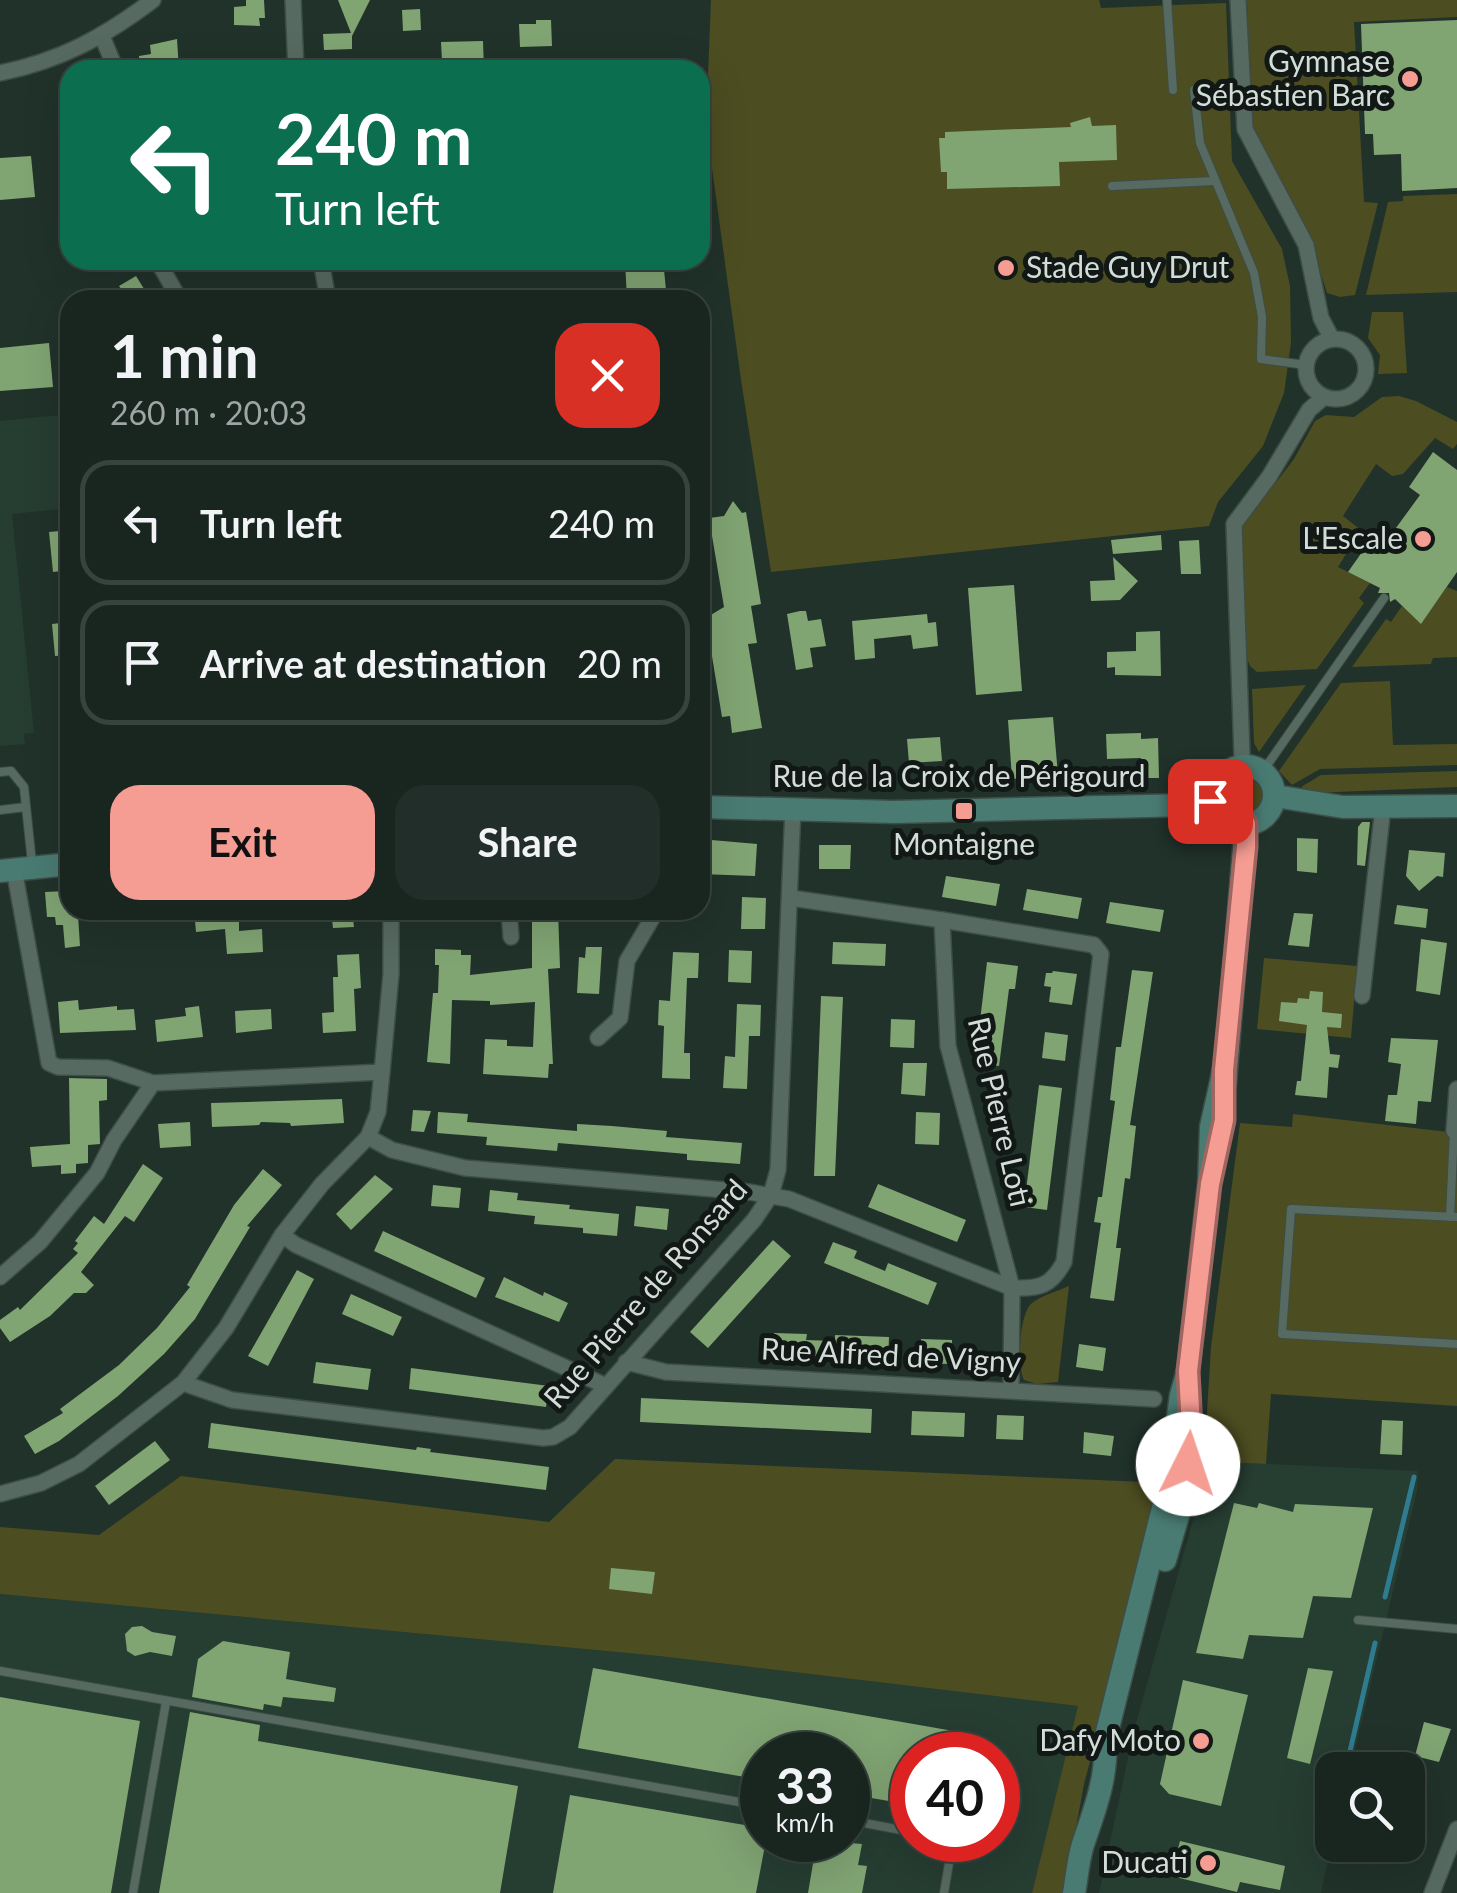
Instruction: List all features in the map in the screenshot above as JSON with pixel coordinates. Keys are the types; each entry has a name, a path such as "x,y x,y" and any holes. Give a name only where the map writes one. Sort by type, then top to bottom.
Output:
{"street":[{"path":"0,74 42,65 102,36 152,0"},
{"path":"293,0 296,60"},
{"path":"1238,0 1248,141 1306,245 1322,318 1332,339"},
{"path":"102,36 112,60"},
{"path":"1332,339 1349,341 1364,356 1366,377 1362,387 1345,399 1324,397 1310,384 1306,365 1314,348 1332,339"},
{"path":"1251,768 1222,777 1216,798 1224,815 1246,824 1266,816 1275,796 1270,778 1251,768 1242,756 1234,524 1270,476 1308,410 1324,397"},
{"path":"1322,802 1340,794 1457,792"},
{"path":"1275,796 1343,807 1457,806"},
{"name":"Rue de la Croix de Périgourd","path":"710,808 964,811 1190,805 1216,798"},
{"path":"1362,996 1383,807"},
{"name":"Rue Pierre de Ronsard","path":"182,1383 232,1400 544,1438 570,1427 754,1220 770,1194 778,1170 793,808"},
{"path":"1074,1893 1098,1796 1105,1740 1138,1617 1169,1548 1185,1487 1191,1428 1188,1371 1210,1184 1209,1138 1224,1070 1246,824"},
{"path":"60,865 16,869 47,1060 58,1067 108,1068 152,1083 382,1072"},
{"path":"368,1137 392,1150 464,1168 770,1194 1012,1288 1034,1289 1055,1279 1064,1262 1102,954 1094,945 791,898"},
{"path":"0,1494 40,1483 79,1464 182,1383 226,1328 282,1235 322,1184 368,1137 378,1112 392,974 391,920"},
{"path":"510,920 511,937"},
{"path":"598,1038 620,1018 627,961 651,920"},
{"name":"Rue Pierre Loti","path":"942,920 948,1046 1012,1288 1010,1389"},
{"path":"0,1277 40,1242 97,1173 152,1083"},
{"path":"1454,1131 1457,1089"},
{"path":"282,1235 296,1245 606,1386"},
{"name":"Rue Alfred de Vigny","path":"626,1362 666,1372 1154,1399"},
{"path":"1432,1893 1457,1829"}],"lane":[{"path":"1167,0 1173,90"},
{"path":"1242,88 1194,90 1200,143 1254,274 1262,317 1261,359 1306,365"},
{"path":"1112,186 1214,182"},
{"path":"1251,768 1384,598"},
{"path":"0,772 12,771 24,788 26,807 16,869"},
{"path":"0,810 26,807"},
{"path":"1454,1131 1453,1217 1291,1210 1282,1334 1457,1344"},
{"path":"1358,1620 1457,1629"},
{"path":"0,1671 740,1802"},
{"path":"132,1893 166,1702"},
{"path":"944,1893 949,1862"}],"shaded area":[{"name":"Stade Guy Drut","path":"711,0 1099,0 1101,8 1226,3 1232,161 1282,249 1290,286 1291,343 1284,393 1263,446 1218,502 1209,526 771,572 710,153"},
{"path":"1247,0 1457,0 1457,17 1354,22 1364,202 1378,203 1355,295 1340,297 1327,293 1306,228 1250,125"},
{"path":"1457,194 1457,292 1366,295 1388,202 1403,201 1403,196"},
{"path":"1372,312 1403,312 1407,373 1378,374 1380,355 1368,338"},
{"path":"1399,396 1457,422 1457,444 1453,449 1435,438 1403,474 1392,476 1376,464 1343,516 1361,530 1338,567 1370,583 1359,598 1364,603 1317,669 1257,672 1246,656 1240,532 1244,524 1294,459 1315,421 1326,415 1354,417 1382,397"},
{"path":"60,415 60,509 12,514 34,733 24,734 25,744 0,746 0,421"},
{"path":"1447,587 1457,591 1457,657 1433,658 1431,664 1352,667 1386,619 1391,622 1402,606 1421,623"},
{"path":"1390,681 1393,745 1457,744 1457,765 1320,769 1292,785 1279,771 1341,683"},
{"path":"1306,685 1259,752 1254,743 1252,689"},
{"path":"1457,771 1457,787 1312,793 1301,787 1321,775"},
{"path":"1245,777 1258,782 1263,795 1258,808 1245,813 1232,808 1227,795 1232,782"},
{"path":"1264,958 1357,966 1351,1038 1257,1029"},
{"path":"1293,1114 1457,1133 1457,1406 1271,1394 1266,1464 1204,1461 1211,1347 1240,1123 1292,1127"},
{"path":"1069,1286 1058,1382 1037,1384 1024,1380 1020,1363 1024,1317 1032,1303"},
{"path":"615,1459 1164,1485 1084,1784 1064,1893 1032,1893 1078,1706 659,1656 0,1594 0,1527 99,1535 181,1476 549,1522"},
{"path":"1204,1461 1418,1471 1417,1491 1354,1752 1315,1752 1315,1862 1328,1862 1321,1893 1099,1893 1134,1730 1199,1499"},
{"path":"0,1594 659,1656 1079,1706 1032,1893 0,1893"}],"building":[{"path":"246,0 264,0 265,18 259,18 260,26 234,25 234,7 246,6"},
{"path":"338,0 370,0 352,36 352,49 324,50 323,34 351,33"},
{"path":"420,9 421,30 403,31 402,10"},
{"path":"536,20 551,20 552,46 520,47 519,24 536,24"},
{"name":"Gymnase Sébastien Barc","path":"1457,20 1457,188 1402,191 1401,154 1374,155 1373,134 1365,134 1361,24"},
{"path":"177,39 178,60 139,60 139,56 151,54 150,45"},
{"path":"483,41 484,60 442,60 441,42"},
{"name":"Stade Guy Drut","path":"1090,117 1092,126 1116,125 1117,160 1059,162 1060,186 947,189 947,172 941,172 939,138 945,138 945,132 1071,127 1070,123"},
{"path":"31,156 35,197 0,200 0,158"},
{"path":"626,270 664,270 666,290 626,290"},
{"path":"136,276 145,290 122,290 119,286"},
{"path":"49,343 53,387 0,391 0,348"},
{"name":"L'Escale","path":"1433,452 1457,470 1457,572 1421,624 1395,599 1390,602 1389,593 1378,593 1380,588 1348,572 1374,535 1385,543 1420,495 1409,487"},
{"path":"733,501 742,513 746,512 761,604 751,606 757,643 748,644 762,728 732,733 730,716 722,717 710,644 710,615 724,607 710,518 724,516"},
{"path":"60,531 60,571 53,572 49,532"},
{"path":"1161,535 1162,550 1113,554 1111,540"},
{"path":"1199,540 1201,574 1181,574 1179,541"},
{"path":"1113,557 1138,581 1120,600 1091,601 1090,581 1115,580"},
{"path":"1014,585 1022,691 976,695 968,588"},
{"path":"806,611 808,621 821,619 826,646 810,648 813,667 796,670 787,614"},
{"path":"927,614 928,623 936,622 938,646 913,649 911,635 874,639 875,658 855,660 852,621"},
{"path":"60,623 60,656 55,656 52,624"},
{"path":"1160,631 1161,676 1115,675 1115,667 1107,668 1107,652 1136,651 1136,632"},
{"path":"1053,717 1058,775 1012,779 1008,720"},
{"path":"1141,733 1141,739 1158,738 1159,778 1142,778 1141,758 1107,759 1106,734"},
{"path":"940,737 942,761 909,763 907,739"},
{"path":"1362,822 1370,822 1365,866 1357,865 1358,827"},
{"path":"1297,838 1318,839 1317,873 1297,871"},
{"path":"710,840 757,844 755,876 710,874"},
{"path":"819,845 851,845 850,869 819,869"},
{"path":"1409,850 1445,853 1443,877 1437,876 1419,891 1406,876"},
{"path":"946,876 1000,884 996,906 942,897"},
{"path":"1027,889 1082,898 1078,919 1023,910"},
{"path":"60,891 60,920 78,920 80,946 65,948 63,925 56,925 55,917 47,917 45,892"},
{"path":"742,897 766,898 765,929 741,929"},
{"path":"1110,902 1164,910 1160,932 1106,923"},
{"path":"1397,905 1428,909 1426,928 1394,924"},
{"path":"1294,913 1313,914 1309,947 1288,945"},
{"path":"195,920 239,920 239,931 262,929 263,952 227,954 225,929 196,932"},
{"path":"332,920 353,920 354,927 333,928"},
{"path":"532,920 558,920 560,968 548,969 553,1064 549,1064 548,1078 483,1074 485,1039 507,1040 507,1046 533,1047 535,1002 490,1005 490,1001 452,1000 450,1064 427,1062 433,993 438,993 435,949 461,950 461,955 471,955 470,975 532,968"},
{"path":"1421,939 1447,943 1440,995 1416,991"},
{"path":"833,942 886,944 885,966 832,964"},
{"path":"586,947 602,947 599,994 577,993 579,957 585,958"},
{"path":"729,950 752,951 751,983 728,982"},
{"path":"673,952 699,953 698,978 687,978 684,1053 690,1053 690,1079 662,1078 664,1026 658,1025 659,1000 670,1001"},
{"path":"359,954 361,988 354,989 356,1031 323,1033 322,1013 334,1012 337,955"},
{"path":"987,962 1018,966 1015,989 1009,989 999,1066 975,1063"},
{"path":"1132,970 1153,972 1130,1125 1136,1126 1116,1248 1121,1248 1114,1301 1090,1298 1101,1223 1094,1222 1098,1197 1102,1197 1115,1101 1110,1100 1116,1047 1121,1047"},
{"path":"1046,973 1077,974 1072,1005 1049,1002 1051,987 1044,986"},
{"path":"1310,991 1323,992 1322,1012 1342,1014 1341,1028 1327,1027 1330,1054 1340,1055 1338,1068 1329,1067 1327,1098 1295,1095 1297,1081 1301,1081 1307,1025 1279,1021 1281,1002 1309,999"},
{"path":"821,996 843,997 835,1176 814,1176"},
{"path":"78,1000 79,1010 117,1006 117,1010 134,1009 136,1030 60,1033 58,1002"},
{"path":"737,1004 761,1005 760,1036 749,1036 747,1089 723,1088 725,1056 735,1057"},
{"path":"199,1006 203,1037 157,1042 155,1020 186,1016 185,1008"},
{"path":"271,1009 272,1029 236,1033 235,1011"},
{"path":"891,1019 915,1020 914,1048 890,1047"},
{"path":"1045,1032 1068,1035 1065,1061 1042,1058"},
{"path":"1391,1038 1438,1040 1431,1102 1418,1101 1416,1124 1385,1121 1388,1095 1397,1095 1401,1064 1388,1062"},
{"path":"903,1063 927,1063 925,1096 901,1094"},
{"path":"69,1078 107,1079 107,1100 99,1101 100,1144 88,1145 88,1163 76,1164 76,1173 61,1174 61,1165 32,1167 30,1147 70,1144"},
{"path":"1039,1085 1062,1088 1047,1210 1024,1207"},
{"path":"342,1099 344,1123 291,1126 261,1122 212,1127 211,1103"},
{"path":"413,1110 431,1111 424,1132 411,1131"},
{"path":"438,1112 468,1114 467,1122 577,1131 577,1124 612,1126 667,1131 666,1137 742,1143 740,1164 687,1160 687,1154 558,1143 557,1151 486,1145 487,1137 437,1133"},
{"path":"916,1112 940,1113 939,1145 915,1144"},
{"path":"190,1122 191,1146 160,1148 158,1124"},
{"path":"143,1164 163,1178 134,1222 125,1216 81,1272 94,1285 86,1293 74,1293 50,1316 10,1342 0,1328 0,1320 18,1307 20,1310 78,1253 73,1249 78,1243 75,1241 94,1216 104,1224"},
{"path":"263,1169 282,1185 247,1226 250,1227 195,1319 118,1396 59,1441 35,1454 24,1436 63,1413 60,1409 119,1365 157,1328 190,1287 187,1285 234,1205"},
{"path":"375,1175 393,1189 351,1230 336,1214"},
{"path":"878,1184 966,1220 957,1242 868,1207"},
{"path":"433,1185 461,1188 459,1208 431,1206"},
{"path":"490,1190 518,1193 517,1200 619,1214 617,1236 583,1233 583,1228 534,1224 535,1216 488,1211"},
{"path":"636,1206 669,1209 667,1230 634,1226"},
{"path":"383,1231 485,1278 476,1298 374,1251"},
{"path":"773,1240 791,1256 708,1348 690,1332"},
{"path":"833,1242 857,1251 854,1258 885,1271 888,1263 937,1283 928,1305 824,1263"},
{"path":"297,1270 314,1279 268,1366 248,1356"},
{"path":"504,1277 568,1303 559,1322 495,1297"},
{"path":"351,1294 402,1317 393,1336 342,1314"},
{"path":"774,1333 807,1334 806,1340 835,1341 835,1335 889,1337 888,1361 798,1353 800,1357 773,1356"},
{"path":"921,1339 952,1340 952,1364 920,1363"},
{"path":"1079,1344 1106,1348 1103,1371 1076,1367"},
{"path":"316,1362 371,1369 368,1390 313,1383"},
{"path":"411,1368 549,1386 546,1407 409,1389"},
{"path":"641,1398 872,1409 871,1433 640,1422"},
{"path":"912,1411 965,1413 964,1437 911,1435"},
{"path":"997,1415 1024,1416 1023,1440 996,1439"},
{"path":"1382,1420 1403,1421 1402,1455 1380,1454"},
{"path":"211,1423 549,1467 546,1490 208,1448"},
{"path":"1084,1432 1114,1436 1111,1456 1083,1453"},
{"path":"155,1441 170,1460 109,1505 95,1486"},
{"path":"1234,1503 1257,1508 1259,1503 1293,1512 1295,1504 1373,1508 1351,1598 1313,1596 1303,1638 1249,1635 1243,1659 1196,1653"},
{"path":"611,1568 655,1572 652,1594 609,1589"},
{"path":"132,1627 176,1636 172,1656 150,1652 135,1656 127,1651 125,1634"},
{"path":"223,1641 290,1652 286,1679 336,1688 334,1702 283,1697 281,1707 264,1704 263,1710 192,1697 198,1659"},
{"path":"593,1668 959,1732 890,1732 890,1801 870,1798 870,1732 740,1732 740,1776 578,1748"},
{"path":"1308,1668 1333,1671 1310,1764 1287,1758"},
{"path":"1183,1680 1248,1695 1221,1806 1169,1794 1160,1784"},
{"path":"0,1697 140,1721 111,1893 0,1893"},
{"path":"190,1712 260,1725 258,1741 518,1786 500,1893 159,1893"},
{"path":"1424,1722 1451,1729 1439,1762 1425,1758 1425,1752 1416,1752"},
{"path":"570,1795 740,1824 740,1862 762,1862 756,1893 553,1893"},
{"path":"1180,1841 1285,1866 1280,1890 1240,1882 1237,1892 1171,1876"},
{"path":"813,1862 859,1862 867,1866 862,1893 808,1893"}],"waterway":[{"path":"1385,1597 1414,1477"},
{"path":"1350,1752 1375,1643"}],"place":[{"name":"Gymnase Sébastien Barc","path":"1410,79"},
{"name":"Stade Guy Drut","path":"1006,268"},
{"name":"L'Escale","path":"1423,539"},
{"name":"Montaigne","path":"964,811"},
{"name":"Dafy Moto","path":"1201,1741"},
{"name":"Ducati","path":"1208,1863"}],"route":[{"path":"1188,1464 1188,1371 1210,1184 1224,1120 1224,1070 1246,847 1246,824 1224,815 1216,798 1210,801"}]}
